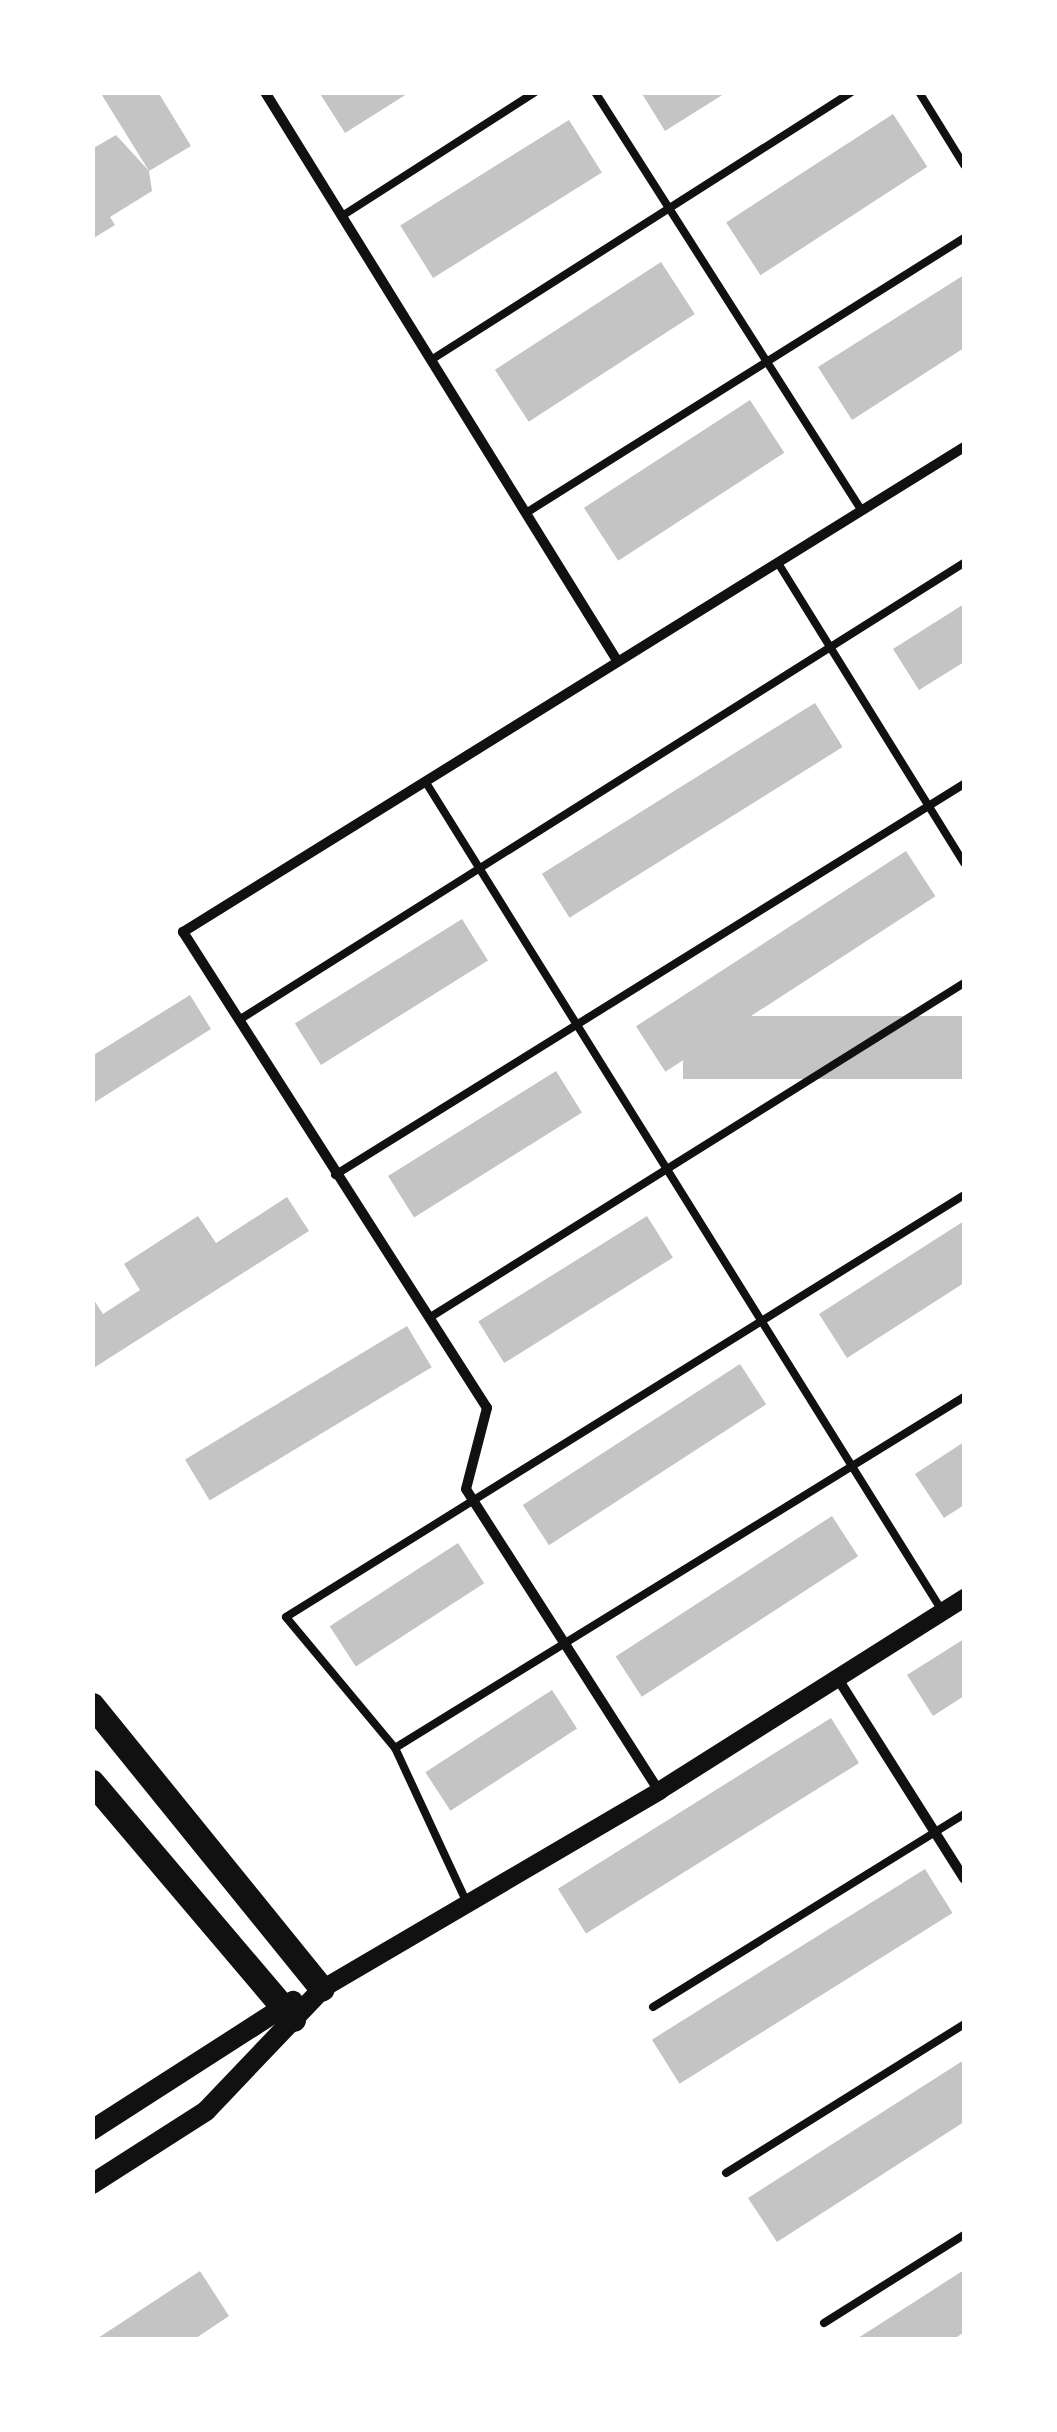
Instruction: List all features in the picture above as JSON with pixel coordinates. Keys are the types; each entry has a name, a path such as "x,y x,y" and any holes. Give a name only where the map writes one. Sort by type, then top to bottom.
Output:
{"main road":[{"path":"92,1705 322,1989 92,2130"},
{"path":"92,1782 286,2013"},
{"path":"92,2184 206,2111 286,2013"}],"street":[{"path":"265,92 618,662"},
{"path":"660,1791 466,1489 487,1408 183,932 964,446"},
{"path":"322,1989 660,1791 964,1598"},
{"path":"838,1679 964,1878"}],"lane":[{"path":"342,216 535,92"},
{"path":"595,92 861,510"},
{"path":"431,360 852,92"},
{"path":"919,92 964,165"},
{"path":"526,514 964,238"},
{"path":"778,562 964,863"},
{"path":"238,1020 964,563"},
{"path":"425,782 942,1612"},
{"path":"335,1175 964,784"},
{"path":"429,1318 964,984"},
{"path":"467,1904 396,1748 286,1617 476,1503 964,1195"},
{"path":"396,1748 964,1398"},
{"path":"653,2007 964,1814"},
{"path":"726,2173 964,2024"},
{"path":"824,2323 964,2235"}],"building":[{"path":"100,92 158,92 191,146 149,171"},
{"path":"319,92 410,92 345,133"},
{"path":"641,92 727,92 665,131"},
{"path":"893,114 927,167 760,275 726,222"},
{"path":"569,120 602,173 433,278 400,225"},
{"path":"116,135 149,171 152,191 110,217 115,225 92,239 92,149"},
{"path":"661,262 695,314 529,422 495,370"},
{"path":"964,275 964,348 852,420 818,367"},
{"path":"750,400 784,453 618,561 584,508"},
{"path":"964,604 964,662 919,690 893,649"},
{"path":"815,703 843,747 569,918 542,874"},
{"path":"906,851 935,896 665,1072 636,1026"},
{"path":"462,919 488,961 321,1065 295,1023"},
{"path":"190,995 211,1029 92,1104 92,1056"},
{"path":"683,1016 964,1016 964,1079 683,1079"},
{"path":"556,1071 582,1113 414,1217 388,1176"},
{"path":"287,1197 309,1231 92,1369 92,1297 103,1314 140,1290 124,1264 198,1216 216,1243"},
{"path":"647,1216 673,1258 504,1363 478,1321"},
{"path":"964,1221 964,1283 847,1358 819,1314"},
{"path":"407,1326 432,1367 210,1501 185,1459"},
{"path":"740,1364 766,1404 549,1545 523,1505"},
{"path":"964,1442 964,1505 944,1518 915,1474"},
{"path":"832,1516 858,1556 642,1697 616,1657"},
{"path":"458,1543 484,1583 356,1667 330,1626"},
{"path":"964,1639 964,1696 933,1716 907,1675"},
{"path":"552,1690 577,1729 450,1811 425,1772"},
{"path":"831,1718 859,1763 586,1934 558,1889"},
{"path":"925,1869 953,1913 679,2084 652,2040"},
{"path":"964,2060 964,2122 777,2242 748,2198"},
{"path":"964,2270 964,2332 953,2340 855,2340"},
{"path":"200,2271 229,2316 193,2340 95,2340"}]}
